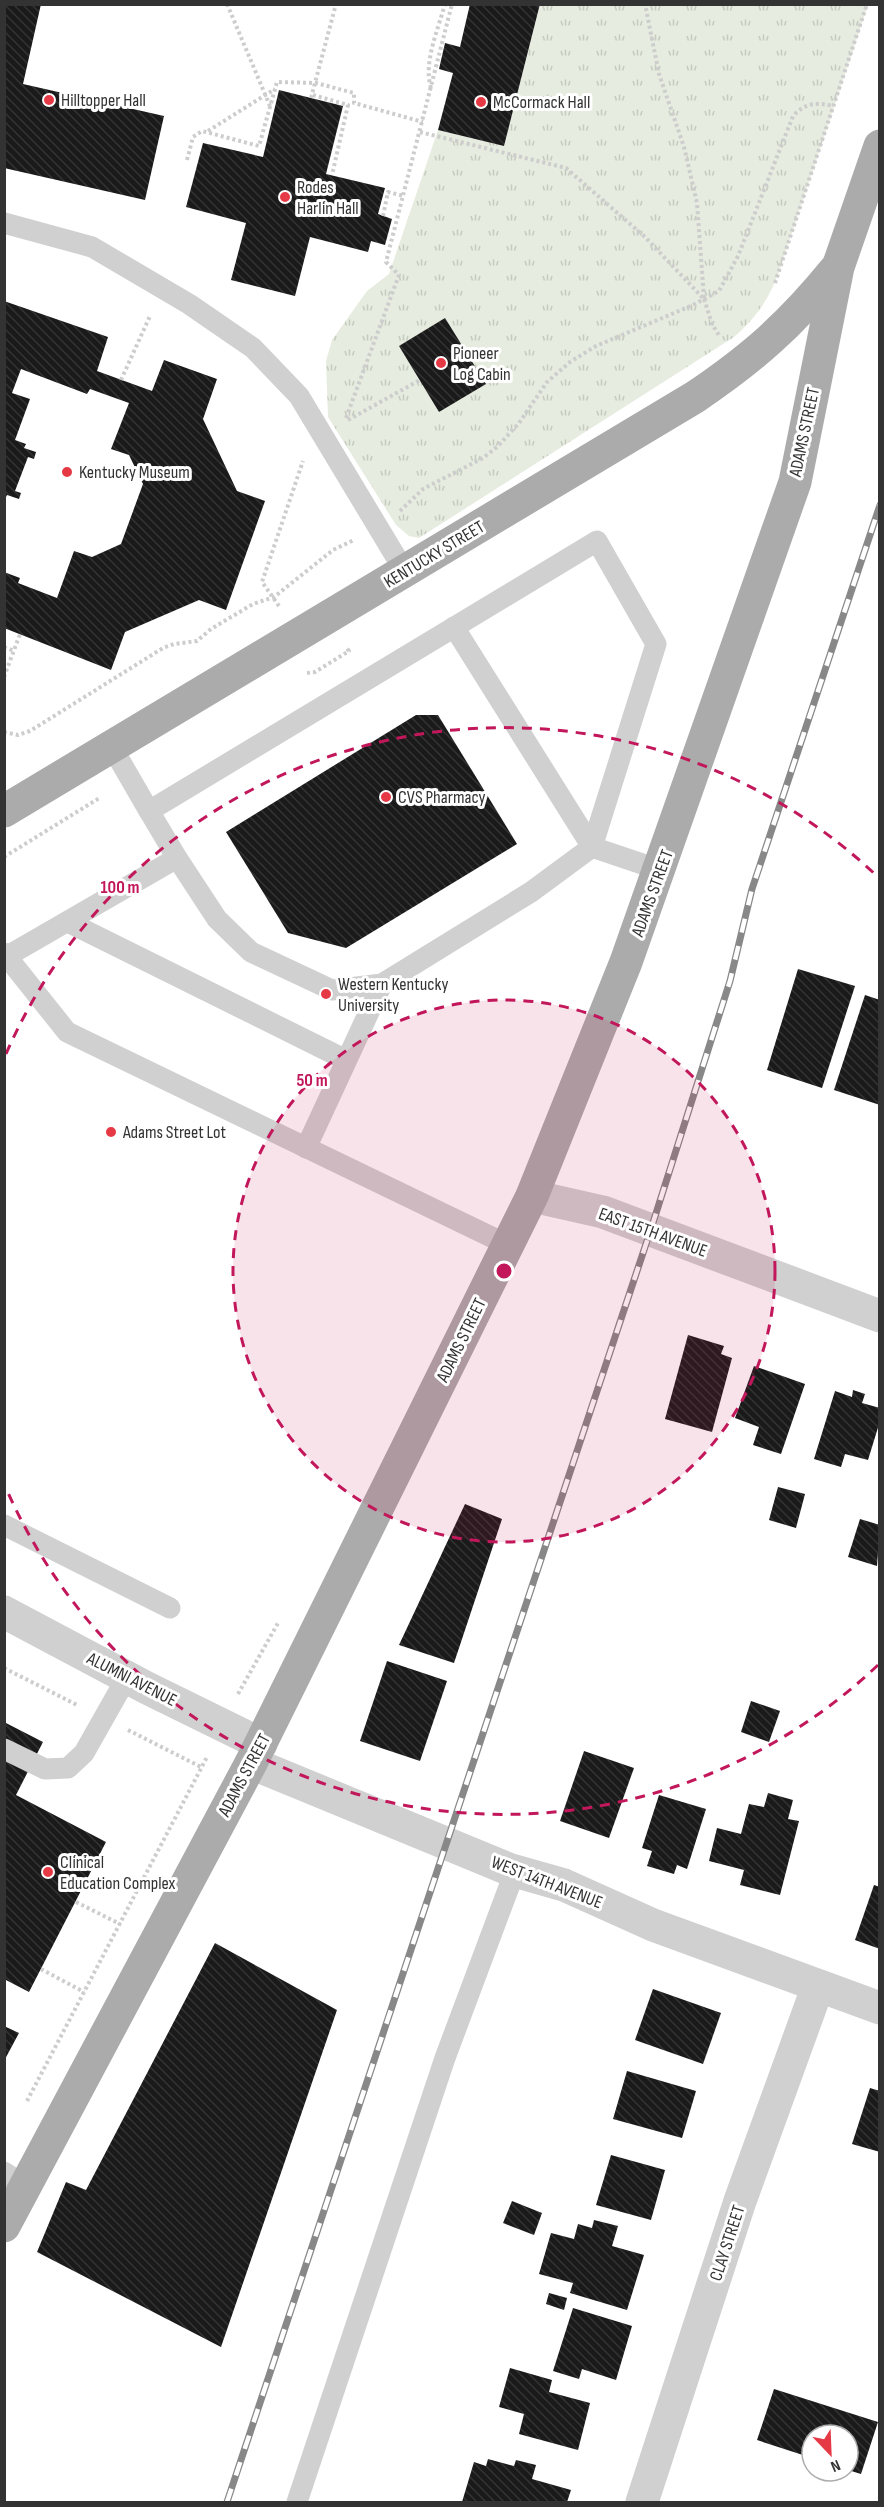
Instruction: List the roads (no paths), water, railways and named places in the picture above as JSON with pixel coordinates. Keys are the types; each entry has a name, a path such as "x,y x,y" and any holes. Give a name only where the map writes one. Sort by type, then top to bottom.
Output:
{"main road":[{"name":"ADAMS STREET","path":"4,2226 15,2179 256,1753 532,1196 626,962 660,870 795,482 838,267 879,146"},
{"name":"KENTUCKY STREET","path":"4,811 695,397 738,368 778,335 838,267"}],"street":[{"name":"EAST 15TH AVENUE","path":"532,1196 603,1212 879,1316"},
{"name":"ALUMNI AVENUE","path":"4,1612 224,1725 256,1753"},
{"name":"WEST 14TH AVENUE","path":"256,1753 515,1871 564,1885 652,1925 879,2008"},
{"name":"CLAY STREET","path":"642,2502 740,2201 818,1986"}],"lane":[{"path":"4,223 92,247 163,288 253,348 299,396 405,572"},
{"path":"112,747 149,811 177,858 218,919 251,952 332,990 382,984 531,892 591,847 657,644 597,541 149,811"},
{"path":"454,627 591,847 660,870"},
{"path":"177,858 5,956 68,1032 508,1245"},
{"path":"68,922 346,1060"},
{"path":"306,1148 382,984"},
{"path":"4,1525 170,1608"},
{"path":"4,1749 45,1769 68,1768 84,1753 127,1677"},
{"path":"297,2502 445,2058 515,1871"}],"railway":[{"path":"227,2502 651,1229 730,981 752,889 880,505"}],"place":[{"name":"Hilltopper Hall","path":"49,100"},
{"name":"McCormack Hall","path":"481,102"},
{"name":"Rodes Harlin Hall","path":"285,197"},
{"name":"Pioneer Log Cabin","path":"441,363"},
{"name":"Kentucky Museum","path":"67,472"},
{"name":"CVS Pharmacy","path":"386,797"},
{"name":"Western Kentucky University","path":"326,994"},
{"name":"Adams Street Lot","path":"111,1132"},
{"name":"Clinical Education Complex","path":"48,1872"}]}
